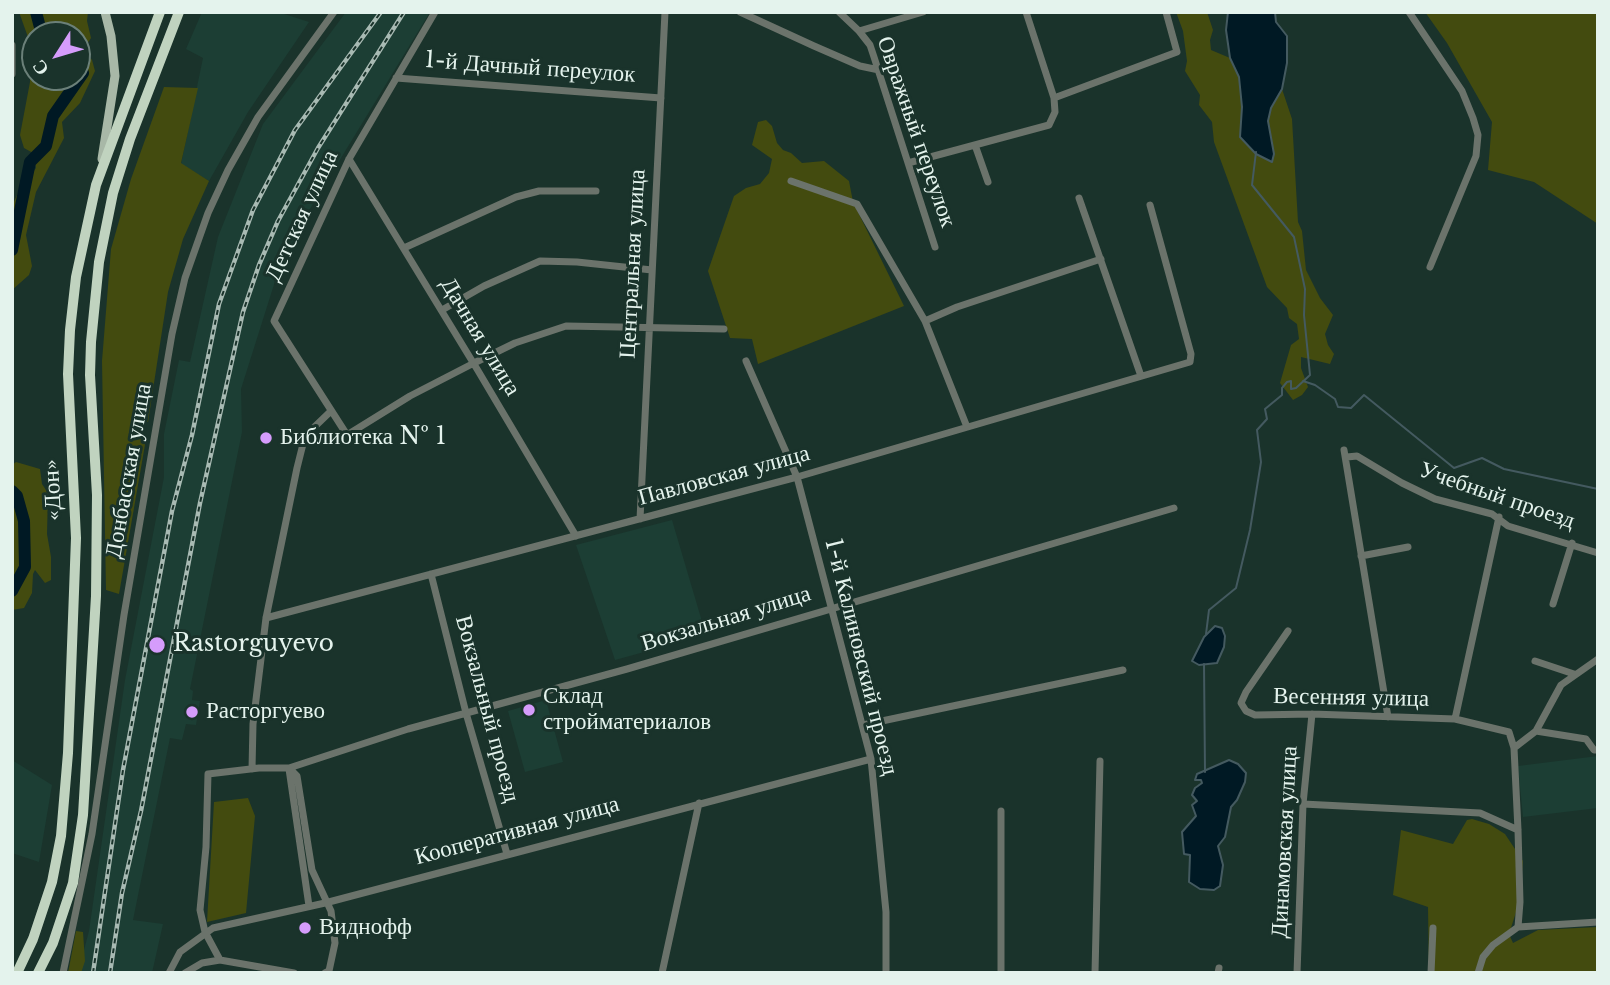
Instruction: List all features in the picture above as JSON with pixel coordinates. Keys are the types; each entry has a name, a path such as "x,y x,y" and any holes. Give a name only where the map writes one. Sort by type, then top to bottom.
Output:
{"highway":[{"name":"«Дон»","path":"18,973 52,883 61,836 68,753 76,596 76,538 68,374 69,330 76,277 96,186 160,12"},
{"name":"«Дон»","path":"38,973 53,943 73,884 83,815 96,596 97,495 90,376 99,262 113,193 179,12"}],"main road":[{"path":"96,186 116,76 105,12"}],"street":[{"name":"Донбасская улица","path":"64,973 92,834 124,614 172,334 185,278 208,213 246,138 258,117 334,12"},
{"name":"Детская улица","path":"435,12 349,159 274,321 347,435 411,396 474,363"},
{"name":"Центральная улица","path":"640,519 665,12"},
{"path":"740,12 860,66 878,70"},
{"name":"Овражный переулок","path":"839,12 870,45 935,247"},
{"path":"858,30 899,16 922,12"},
{"path":"908,163 1049,125 1055,112 1055,99 1026,12"},
{"path":"1055,99 1178,52 1166,12"},
{"path":"1409,12 1462,91 1478,135 1476,156 1430,267"},
{"path":"12,45 12,74"},
{"name":"1-й Дачный переулок","path":"396,78 661,98"},
{"path":"975,145 988,181"},
{"name":"Дачная улица","path":"349,159 576,536"},
{"path":"791,181 858,204 925,321 967,427"},
{"path":"404,248 516,197 539,191 596,191"},
{"path":"1079,198 1141,376"},
{"name":"Павловская улица","path":"266,618 797,477 1190,362 1191,354 1150,205"},
{"path":"925,321 957,307 1101,258"},
{"path":"442,310 484,286 540,261 652,270"},
{"path":"474,363 515,343 566,326 724,329"},
{"name":"1-й Калиновский проезд","path":"746,361 797,477 829,608 871,759 886,912 886,973"},
{"path":"252,769 253,724 266,618 305,436 331,411"},
{"name":"Учебный проезд","path":"1361,556 1346,453 1357,456 1435,499 1499,517 1508,526 1598,552"},
{"name":"Вокзальная улица","path":"205,932 200,910 206,847 208,774 289,768 408,729 627,669 1174,508"},
{"path":"1455,719 1499,517"},
{"path":"1553,604 1572,543"},
{"path":"1388,717 1361,556 1409,547"},
{"name":"Вокзальный проезд","path":"431,574 466,713 507,854"},
{"name":"Весенняя улица","path":"1288,631 1246,692 1241,703 1245,711 1255,715 1312,714 1455,719 1509,732 1514,748"},
{"path":"1518,927 1520,902 1514,748 1536,731 1561,685 1598,659"},
{"path":"1535,661 1574,674"},
{"path":"863,726 1123,670"},
{"name":"Динамовская улица","path":"1297,973 1304,804 1312,714"},
{"path":"1536,731 1586,739 1594,750 1598,750"},
{"name":"Кооперативная улица","path":"169,973 180,952 205,932 222,926 325,902 871,759"},
{"path":"1096,973 1100,761"},
{"path":"289,768 297,776 312,870 331,912 335,943 329,971 325,973"},
{"path":"289,768 309,906"},
{"path":"662,973 699,803"},
{"path":"1304,804 1480,813 1518,830"},
{"path":"1000,811 1001,973"},
{"path":"1478,973 1483,957 1493,945 1518,927 1598,922"},
{"path":"1431,973 1433,928"},
{"path":"205,932 220,960"},
{"path":"185,973 202,963 220,960 294,973"}],"shaded area":[{"path":"202,12 278,12 309,22 248,112 209,181 181,164 203,58 186,49"},
{"path":"346,12 430,12 305,217 277,275 241,389 242,432 190,689 193,691 192,700 200,701 196,725 186,724 182,740 170,738 133,920 163,924 152,973 78,973 89,931 125,680 164,477 164,434 179,360 190,362 218,237 263,124"},
{"path":"672,520 706,635 615,660 576,545"},
{"path":"546,700 563,762 525,772 508,711"},
{"path":"1598,756 1598,808 1523,817 1518,766"},
{"path":"12,760 52,785 39,862 12,853"}],"green space":[{"path":"19,12 88,12 87,21 22,21"},
{"path":"1176,12 1207,12 1213,30 1211,50 1230,58 1239,77 1242,107 1240,137 1274,154 1268,121 1271,108 1282,89 1292,119 1298,222 1302,231 1306,270 1320,298 1333,315 1325,334 1334,354 1330,364 1301,357 1301,368 1308,387 1302,395 1293,400 1280,383 1291,345 1299,339 1297,324 1289,318 1287,308 1267,287 1214,142 1212,122 1199,105 1200,95 1185,71 1187,61 1183,31"},
{"path":"1425,12 1598,12 1598,224 1534,182 1488,170 1492,122 1447,43"},
{"path":"91,59 92,60 95,71 91,80"},
{"path":"164,87 198,88 181,163 209,181 183,239 168,292 148,422 133,422 131,437 146,439 119,594 106,590 102,361 111,249 131,179"},
{"path":"28,91 86,91 80,103 62,122 64,138 36,192 26,235 32,266 29,275 12,290 12,206 36,168 33,153 24,148 20,135"},
{"path":"766,120 772,126 777,143 783,150 802,163 824,161 849,181 853,202 904,306 758,364 752,339 730,338 708,271 734,196 746,188 760,184 769,173 772,159 752,145 758,122"},
{"path":"16,462 40,469 42,484 48,493 47,534 51,580 45,583 35,570 32,593 24,608 12,610 12,465"},
{"path":"248,798 255,816 246,913 207,922 214,802"},
{"path":"1467,820 1489,824 1505,834 1523,861 1519,903 1509,934 1513,943 1538,930 1598,927 1598,973 1429,973 1428,907 1393,895 1401,830 1453,844"},
{"path":"76,931 83,932 85,961 81,973 68,973"}],"water":[{"path":"1228,12 1275,12 1276,22 1287,36 1287,63 1282,89 1271,108 1268,121 1274,154 1272,162 1256,154 1240,137 1242,107 1239,77 1230,58 1226,30"},
{"path":"1215,626 1222,628 1225,636 1224,647 1217,663 1199,665 1192,661 1204,637"},
{"path":"1229,760 1238,764 1246,773 1245,782 1231,807 1225,837 1218,846 1223,865 1220,886 1214,890 1200,889 1189,882 1190,855 1184,854 1182,832 1196,816 1192,805 1197,801 1192,795 1195,788 1202,783 1201,780 1195,780 1197,774"}],"waterway":[{"path":"36,12 38,21"},
{"path":"12,250 30,162 46,146 53,116 70,91"},
{"path":"1206,634 1209,610 1236,588 1250,530 1261,462 1257,430 1267,419 1265,409 1282,395 1282,388 1287,382 1291,381 1291,389 1296,388 1310,375 1304,315 1305,289 1294,237 1252,185 1256,152"},
{"path":"1303,381 1315,385 1335,399 1338,407 1351,408 1364,395 1454,468 1482,458 1504,469 1598,489"},
{"path":"12,491 17,496 24,521 25,567 12,591"},
{"path":"1204,664 1205,772"}],"railway":[{"path":"93,973 123,770 172,511 192,435 219,304 253,210 295,130 381,12"},
{"path":"110,973 122,893 141,811 200,503 243,312 278,221 318,148 404,12"}],"place":[{"name":"Библиотека № 1","path":"266,438"},
{"name":"Rastorguyevo","path":"157,645"},
{"name":"Склад стройматериалов","path":"529,710"},
{"name":"Расторгуево","path":"192,712"},
{"name":"Виднофф","path":"305,928"}]}
